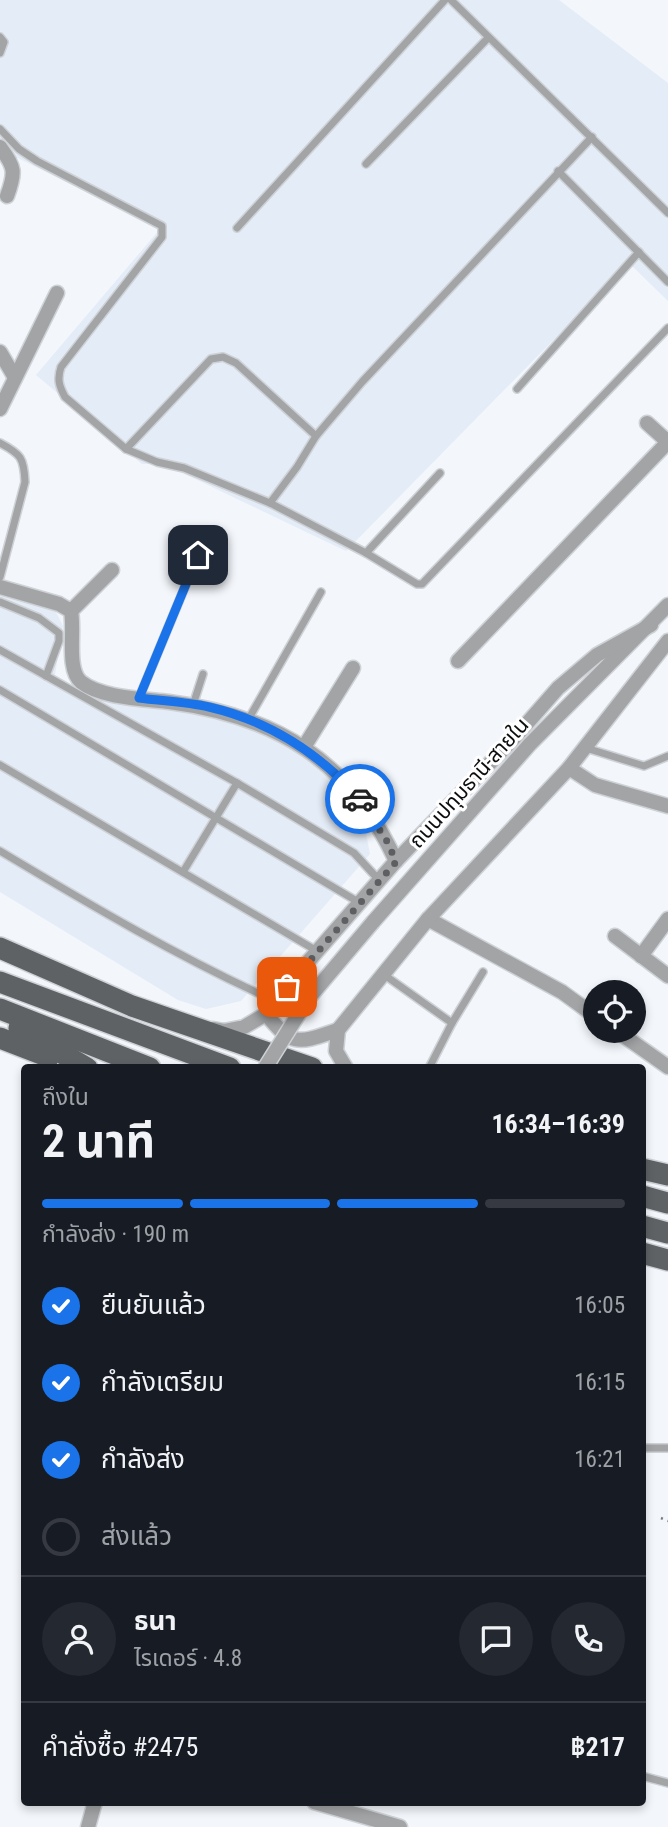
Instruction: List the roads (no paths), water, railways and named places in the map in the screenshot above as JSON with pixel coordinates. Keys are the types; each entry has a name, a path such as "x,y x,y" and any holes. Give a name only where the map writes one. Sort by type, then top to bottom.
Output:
{"main road":[{"path":"0,948 132,1006 300,1064"},
{"path":"0,980 132,1006"},
{"path":"0,980 220,1064"},
{"path":"0,1009 140,1064"},
{"path":"0,1016 80,1064"},
{"path":"0,1038 67,1064"},
{"path":"646,1169 668,1175"},
{"path":"646,1197 668,1203"},
{"path":"646,1227 668,1233"},
{"path":"646,1254 668,1260"}],"street":[{"path":"0,148 12,163 14,175 8,196"},
{"path":"0,409 57,293"},
{"path":"0,352 14,376"},
{"path":"458,661 668,442 647,423"},
{"path":"112,570 71,611 73,670 81,682 99,691 209,707 248,720 304,747 341,777 364,803 396,862"},
{"path":"0,587 59,604 71,611"},
{"name":"ถนนปทุมธานี-สายใน","path":"267,1064 308,999 373,922 530,744 668,605"},
{"path":"184,1025 224,1031 244,1027 266,1014 317,951 396,862 558,688 597,655 651,625"},
{"path":"343,1064 336,1051 338,1030 428,919 586,748 668,641"},
{"path":"304,747 353,668"},
{"path":"569,768 595,785 668,806"},
{"path":"428,919 562,992 583,1007"},
{"path":"641,956 668,919"},
{"path":"615,936 668,976"},
{"path":"266,1014 283,1035 295,1040 313,1038 338,1030"},
{"path":"634,1043 668,1067"},
{"path":"88,1827 94,1806"},
{"path":"328,1806 400,1827"}],"lane":[{"path":"237,228 445,0"},
{"path":"451,0 668,213"},
{"path":"0,37 4,42 0,53"},
{"path":"366,164 488,38"},
{"path":"0,129 19,149 37,161 153,220 164,230 162,237 135,275 61,367 58,377 65,397 127,449 157,462 184,468 270,503 366,552 417,584 422,584 668,328"},
{"path":"270,503 298,467 316,436 362,382 592,137"},
{"path":"558,171 668,282"},
{"path":"517,389 639,253"},
{"path":"127,449 211,359 223,357 236,363 316,436"},
{"path":"0,443 18,452 24,467 25,482 0,577"},
{"path":"366,552 440,473"},
{"path":"139,698 208,531"},
{"path":"248,720 321,592"},
{"path":"0,602 39,618 59,633 59,641 46,676"},
{"path":"1,654 46,676 237,783 354,853 380,880"},
{"path":"193,705 203,674"},
{"path":"0,690 360,903"},
{"path":"586,748 644,766 668,756"},
{"path":"0,765 317,951"},
{"path":"183,872 237,783"},
{"path":"0,851 214,974 276,1002"},
{"path":"431,1064 483,972"},
{"path":"383,974 452,1023"},
{"path":"646,1448 668,1448"},
{"path":"646,1777 668,1783"}]}
